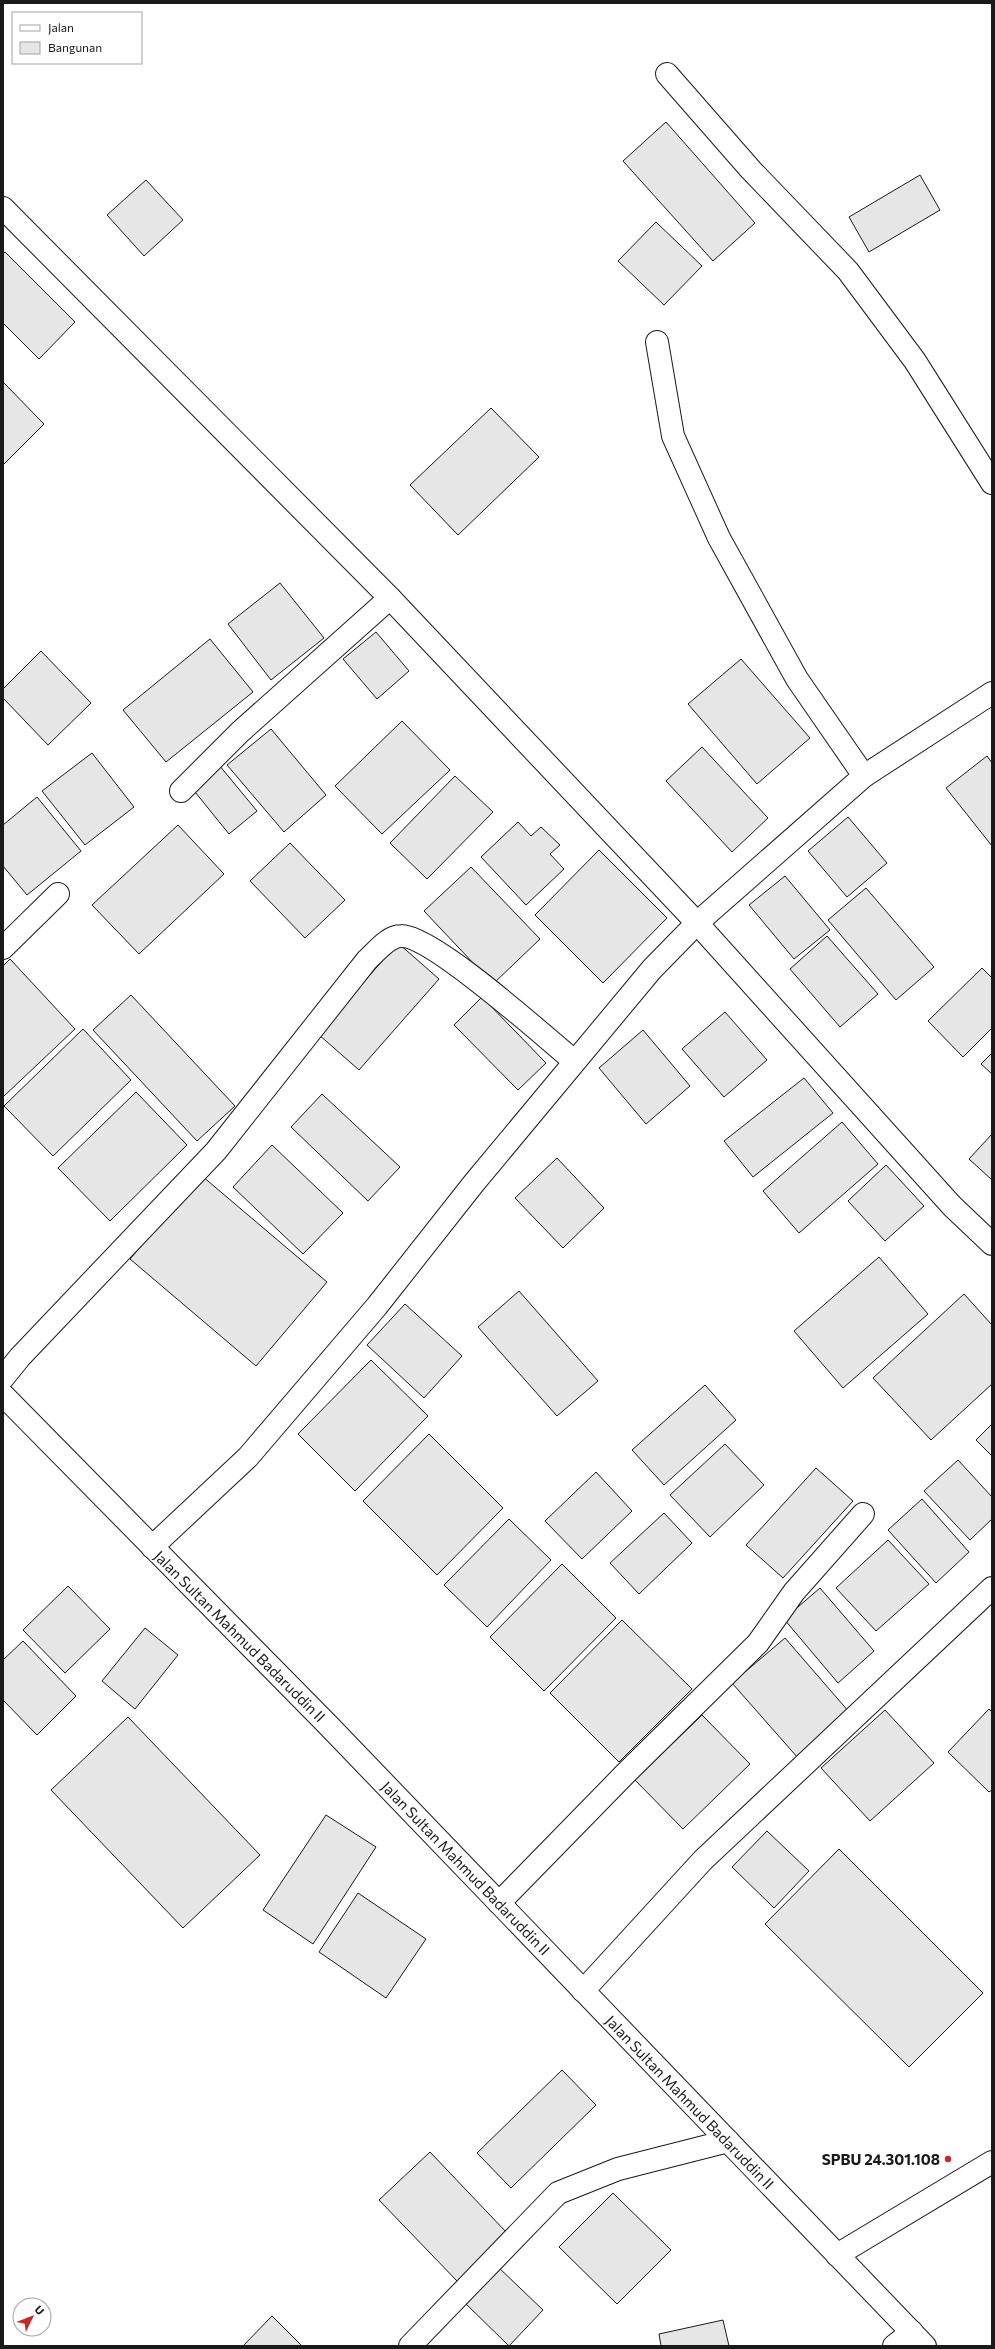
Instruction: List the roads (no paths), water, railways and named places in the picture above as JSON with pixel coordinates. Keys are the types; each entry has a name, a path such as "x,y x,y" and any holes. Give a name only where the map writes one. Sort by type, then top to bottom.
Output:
{"main road":[{"path":"667,74 751,170 848,270 915,361 992,483"},
{"path":"3,208 390,598 697,923 952,1206 992,1244"},
{"path":"657,342 673,436 719,538 797,679 864,776"},
{"path":"181,792 240,732 390,598"},
{"path":"152,1547 248,1458 377,1306 574,1061 652,969 697,923 864,776 992,693"},
{"path":"3,948 58,894"},
{"path":"3,1378 20,1357 216,1151 367,960 391,938 401,936 422,941 489,990 574,1061"},
{"name":"Jalan Sultan Mahmud Badaruddin II","path":"3,1395 499,1903 918,2339"},
{"path":"499,1903 625,1774 758,1644 794,1592 863,1514"},
{"path":"583,1991 703,1860 992,1588"},
{"path":"410,2346 558,2193 618,2169 728,2141"},
{"path":"837,2255 992,2162"},
{"path":"894,2346 918,2339"}],"place":[{"name":"SPBU 24.301.108","path":"948,2159"}]}
